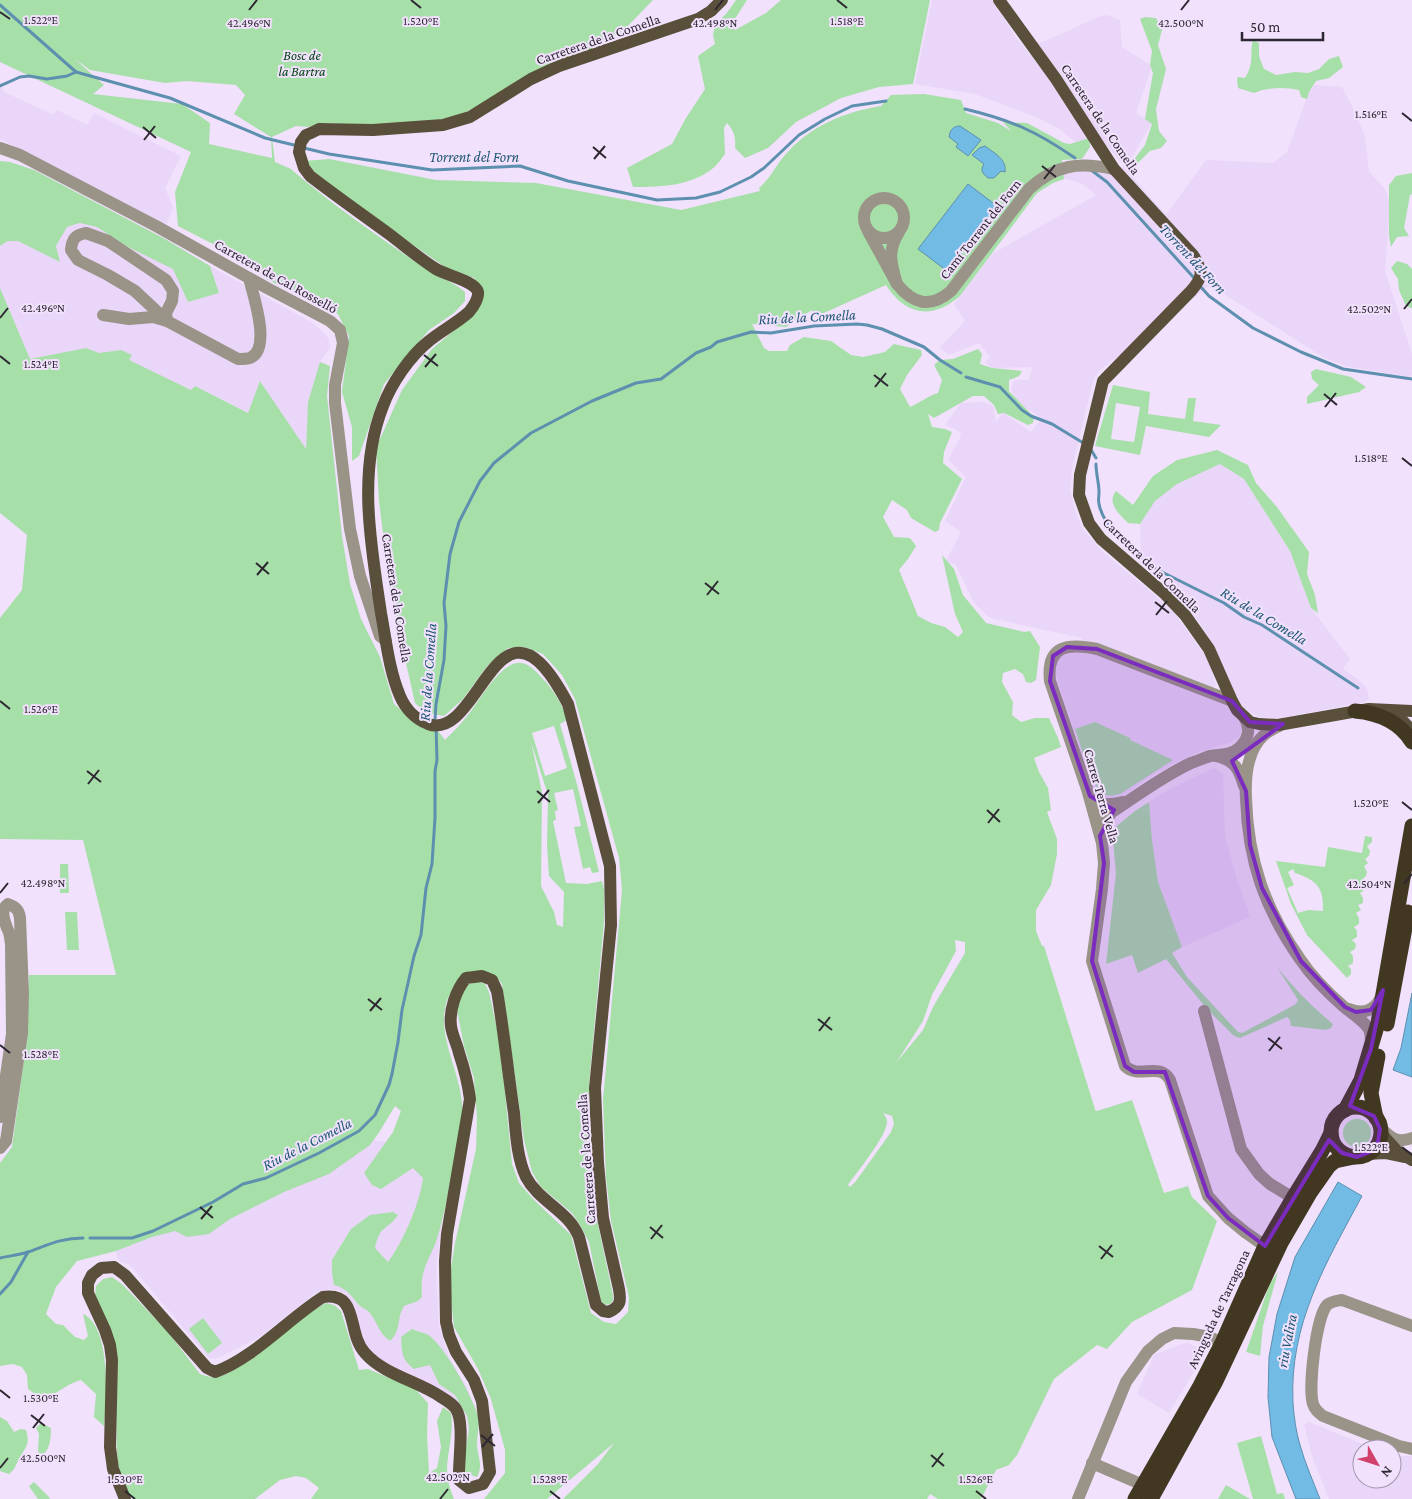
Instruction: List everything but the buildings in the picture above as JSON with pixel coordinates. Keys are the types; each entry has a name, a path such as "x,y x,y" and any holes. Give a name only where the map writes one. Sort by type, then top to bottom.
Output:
{"highway":[{"path":"1355,711 1372,713 1390,721 1400,727 1412,742"},
{"path":"1412,826 1371,1049 1361,1080 1345,1110 1335,1119 1331,1132 1336,1148 1346,1155 1361,1155 1377,1145 1379,1125 1371,1093 1374,1071 1390,1013 1412,887"},
{"path":"1345,1110 1356,1107 1362,1108 1372,1113 1379,1125"},
{"name":"Avinguda de Tarragona","path":"1135,1499 1200,1386 1222,1343 1265,1246 1322,1151 1331,1132"},
{"name":"Avinguda de Tarragona","path":"1150,1499 1215,1383 1237,1340 1277,1251 1310,1193 1329,1166 1335,1161 1361,1155"}],"main road":[{"name":"Carretera de la Comella","path":"125,1499 113,1469 110,1447 112,1360 110,1345 88,1293 88,1283 92,1275 102,1268 114,1267 125,1275 207,1368 215,1372 224,1369 243,1357 323,1297 333,1296 342,1299 349,1308 356,1340 365,1354 377,1364 431,1390 455,1407 460,1418 459,1480 469,1488 483,1484 490,1472 482,1401 474,1380 452,1343 446,1322 445,1261 447,1234 470,1099 467,1077 451,1026 456,994 459,986 466,978 482,976 492,980 497,991 517,1142 526,1177 533,1188 567,1217 574,1226 579,1237 596,1305 602,1311 610,1312 619,1305 621,1300 603,1218 598,1163 595,1088 611,925 610,866 568,704 559,686 544,666 529,655 516,653 508,656 498,664 461,711 444,724 429,724 414,716 400,697 386,641 374,568 368,503 369,460 382,408 393,383 414,357 427,343 469,312 477,299 477,291 469,283 437,269 310,176 300,159 300,144 306,135 319,129 373,130 426,127 443,125 470,117 548,70 698,20 722,0"},
{"name":"Carretera de la Comella","path":"999,0 1056,79 1114,169 1193,254 1200,266 1202,272 1198,282 1103,380 1080,475 1079,495 1088,523 1100,539 1165,594 1185,615 1209,649 1232,701 1244,717"},
{"path":"1244,717 1250,722 1259,724 1283,724 1355,711 1379,709 1412,711"},
{"path":"1379,709 1401,719 1412,731"},
{"path":"1379,1125 1397,1151 1409,1158"},
{"path":"1361,1155 1385,1153 1409,1158"}],"street":[{"name":"Carretera de Cal Rosselló","path":"0,148 20,156 156,226 330,321 340,330 342,343 334,403 350,529 360,576 380,636 386,641"},
{"name":"Camí Torrent del Forn","path":"897,284 906,295 915,300 934,302 942,299 951,291 1028,189 1045,175 1063,168 1091,165 1114,169"},
{"path":"881,198 894,200 904,216 901,229 892,242 890,251 891,265 897,284 867,229 864,216 869,204 881,198"},
{"path":"867,229 872,235 884,238 896,234 901,229"},
{"path":"86,233 108,241 166,280 173,291 172,301 166,313 167,321 135,291 78,260 71,250 72,241 77,235 86,233"},
{"path":"102,315 129,319 153,317 167,321 238,359 249,359 255,355 260,345 261,330 249,278"},
{"name":"Carrer Terra Vella","path":"1232,701 1086,646 1062,648 1053,656 1050,662 1050,681 1087,789 1100,836 1103,872 1092,961 1125,1066 1134,1072 1162,1071 1166,1074 1170,1080 1208,1196 1228,1218 1265,1246"},
{"path":"1216,756 1230,754 1241,746 1249,730 1244,717"},
{"path":"1100,836 1101,828 1112,812 1134,797 1182,768 1209,756 1241,757 1263,736 1283,724"},
{"path":"1256,744 1248,765 1246,792 1250,845 1256,871 1269,906 1301,961 1326,990 1369,1030 1371,1049"},
{"path":"1216,756 1227,758 1234,764 1246,792"},
{"path":"1087,789 1095,801 1102,804 1112,805 1134,797"},
{"path":"0,1117 12,1034 11,944 9,931 2,919 1,912 3,906 8,904 14,906 19,911 23,993 20,1042 6,1141 0,1148"},
{"path":"1344,1007 1356,1012 1371,1010 1380,1000 1383,990"},
{"path":"1204,1011 1241,1149 1259,1174 1270,1184 1293,1198"},
{"path":"1379,1125 1388,1135 1397,1140 1403,1142 1412,1138"},
{"path":"1412,1326 1342,1300 1333,1301 1326,1306 1318,1329 1311,1384 1312,1402 1315,1410 1323,1416 1399,1446 1412,1449"},
{"path":"1078,1499 1126,1382 1148,1351 1174,1333 1210,1337 1222,1343"},
{"path":"1092,1463 1143,1485"}],"highlighted area":[{"path":"1067,647 1097,649 1232,701 1250,722 1283,724 1232,761 1246,791 1250,845 1262,888 1301,961 1345,1007 1356,1012 1371,1010 1383,990 1371,1049 1350,1106 1374,1116 1380,1129 1378,1142 1370,1152 1357,1157 1342,1153 1329,1140 1265,1246 1228,1218 1208,1196 1165,1072 1134,1072 1125,1066 1092,961 1104,863 1100,836 1114,810 1090,796 1050,681 1053,656"}],"shaded area":[{"path":"932,0 992,0 1017,39 1047,76 1089,138 1075,142 1061,130 1036,117 975,94 915,84"},
{"path":"1107,15 1120,20 1122,47 1152,66 1136,113 1152,123 1125,168 1166,215 1206,160 1273,163 1287,152 1309,92 1314,85 1342,87 1365,136 1369,172 1385,189 1390,204 1385,271 1412,354 1412,374 1410,377 1345,366 1323,357 1216,289 1207,287 1100,370 1093,381 1072,469 1070,490 1077,517 1085,532 1103,552 1175,614 1209,661 1216,686 1213,688 1081,641 1082,638 990,618 974,603 956,565 946,561 961,532 945,521 966,477 948,460 962,434 945,425 961,403 983,402 993,406 996,422 1003,413 1031,432 1042,418 1022,406 1011,390 1014,380 1028,380 1033,367 992,368 985,362 990,357 979,343 949,355 940,347 965,321 954,304 992,254 1096,195 1084,185 1064,179 1063,168 1125,167 1099,136 1063,78 1034,39 1039,43 1098,17"},
{"path":"0,81 4,92 54,115 57,110 87,125 94,113 181,156 165,188 173,208 166,225 0,139"},
{"path":"80,223 97,227 126,246 174,269 188,302 219,293 210,266 311,322 321,330 328,338 330,347 320,362 308,402 306,449 260,381 249,413 195,386 191,390 148,370 129,360 121,350 99,353 86,348 30,359 0,288 0,247 8,241 18,241 60,262 56,246 67,227"},
{"path":"1220,464 1244,479 1290,551 1311,608 1350,659 1343,669 1359,680 1367,689 1369,699 1365,702 1275,719 1260,717 1249,712 1240,705 1217,653 1200,623 1165,585 1139,562 1141,548 1140,524 1156,499 1178,483"},
{"path":"1070,652 1100,656 1220,702 1226,706 1243,727 1239,737 1231,742 1199,752 1177,762 1151,776 1119,799 1110,801 1093,788 1055,672 1055,664"},
{"path":"1214,768 1223,774 1225,836 1250,917 1182,947 1158,882 1149,802 1176,786"},
{"path":"371,1135 376,1141 454,1145 446,1190 436,1270 439,1326 449,1357 466,1386 476,1409 464,1414 421,1379 382,1361 367,1346 358,1331 355,1311 348,1297 340,1291 330,1289 317,1292 258,1338 215,1359 209,1358 130,1265 118,1260 116,1251 192,1221"},
{"path":"1187,1342 1205,1353 1169,1413 1137,1394 1154,1355"},
{"path":"1309,1422 1352,1440 1352,1489 1402,1489 1402,1456 1412,1456 1412,1499 1329,1499 1313,1459 1304,1425"}],"green space":[{"name":"Bosc de la Bartra","path":"0,0 653,0 623,31 581,55 460,115 429,122 370,126 329,123 308,127 296,126 272,137 275,162 291,169 370,231 425,269 465,292 465,301 454,313 429,330 384,384 359,456 352,461 352,427 342,392 349,336 338,314 268,280 242,259 178,226 175,192 191,152 0,62","holes":["75,59 90,70 165,83 187,81 236,85 245,95 234,114 271,137 272,158 209,144 210,123 182,104 93,94 104,85"]},
{"path":"736,0 747,0 731,25 735,30 766,13 781,0 930,0 913,84 879,87 841,98 796,122 768,148 745,158 735,148 734,134 727,123 724,128 725,154 712,169 703,175 684,182 654,187 633,187 627,168 672,144 705,89 698,56 715,44 713,35 715,24 726,14"},
{"path":"1145,17 1156,18 1162,30 1158,45 1166,69 1156,109 1159,131 1167,141 1161,148 1150,151 1132,169 1129,166 1145,145 1152,124 1145,119 1153,73 1150,65 1152,51 1140,19"},
{"path":"1253,40 1259,43 1259,56 1264,69 1276,75 1295,72 1308,73 1319,69 1329,59 1339,56 1343,67 1329,78 1316,81 1307,99 1301,97 1299,90 1288,88 1276,88 1254,93 1238,88 1237,80 1238,77 1245,78 1248,72 1251,63"},
{"path":"924,94 961,100 966,113 998,123 1011,131 1003,122 1027,123 1064,143 1070,144 1089,138 1090,147 1082,159 1062,160 1064,179 1053,183 1037,193 960,296 950,304 939,309 920,311 902,303 886,285 815,317 812,310 786,327 752,324 764,348 769,351 787,351 790,345 804,337 831,341 851,355 863,357 885,352 894,344 921,350 922,355 907,375 900,389 910,407 938,393 942,380 934,365 940,360 953,359 978,349 982,354 980,364 992,368 1022,371 1019,376 1009,380 1009,391 1034,417 1033,423 1028,425 1004,413 998,414 994,405 984,396 973,396 934,418 928,414 932,427 952,432 944,452 943,463 962,479 940,523 939,530 935,532 911,518 907,510 892,500 883,517 894,537 910,538 916,546 899,570 918,616 931,623 945,627 958,637 963,632 955,614 942,555 954,569 963,595 986,623 1024,632 1030,631 1040,647 1036,680 1031,683 1026,682 1023,674 1015,669 1003,673 1002,682 1013,702 1012,715 1021,722 1035,718 1049,718 1061,747 1034,758 1048,788 1051,810 1047,812 1057,839 1057,854 1051,885 1036,910 1036,931 1042,946 1044,946 1094,1109 1097,1111 1132,1100 1164,1193 1188,1186 1192,1197 1217,1221 1192,1290 1132,1322 1107,1349 1097,1345 1054,1379 1017,1455 1009,1465 996,1470 981,1499 938,1499 930,1494 927,1499 563,1499 598,1464 614,1443 547,1499 484,1499 505,1473 505,1450 491,1399 478,1369 454,1327 449,1281 455,1243 476,1149 477,1118 474,1078 464,1046 457,1010 461,993 468,984 480,982 485,984 489,992 497,1029 512,1164 519,1183 571,1235 591,1313 604,1322 616,1324 628,1312 629,1297 611,1221 606,1177 603,1100 622,890 619,858 575,699 562,675 543,654 525,647 508,648 488,665 463,699 444,716 428,712 415,703 390,592 379,501 376,448 402,390 432,349 464,322 481,287 474,278 445,267 328,186 304,161 329,159 436,180 536,183 681,210 760,191 759,188 782,159 805,136 841,116 881,106 891,95","holes":["955,940 965,942 965,953 933,1007 923,1030 896,1063 923,1021 932,995 956,951","883,1113 892,1116 894,1124 891,1132 850,1187 848,1185 883,1134 887,1120"]},
{"path":"0,161 10,162 34,170 165,239 210,266 219,293 188,302 173,269 126,246 97,227 80,223 67,227 56,246 60,262 18,241 8,241 0,246"},
{"path":"1412,173 1412,194 1410,195 1404,228 1409,236 1397,237 1391,247 1389,236 1389,185 1396,176"},
{"path":"1397,261 1407,264 1412,269 1412,308 1406,306 1399,290 1398,279 1391,268"},
{"path":"0,288 30,359 86,348 99,353 121,350 132,355 129,360 191,390 195,386 248,413 260,381 306,449 308,402 320,362 330,366 327,396 342,536 350,584 361,619 380,657 394,704 422,728 438,731 445,740 465,718 496,677 510,665 521,663 528,665 550,687 560,703 567,720 560,724 599,872 592,873 590,867 583,869 574,827 581,826 573,789 554,793 558,810 555,811 556,820 553,821 566,883 587,884 602,881 604,889 604,922 589,1084 590,1150 594,1206 613,1295 613,1301 610,1304 605,1305 601,1301 589,1242 580,1225 572,1213 541,1187 532,1172 524,1140 502,984 492,974 473,971 466,973 458,980 447,1000 444,1016 444,1028 462,1104 461,1125 447,1200 436,1241 424,1269 422,1297 418,1301 404,1306 398,1328 390,1341 383,1335 369,1312 359,1305 346,1290 334,1285 332,1260 351,1229 370,1215 393,1212 398,1215 381,1231 375,1248 388,1262 410,1222 423,1178 413,1168 381,1189 372,1185 364,1173 393,1132 401,1111 395,1106 370,1145 329,1174 284,1192 230,1219 209,1234 187,1237 175,1231 152,1237 116,1251 77,1261 56,1287 46,1314 56,1324 63,1325 75,1337 84,1340 88,1336 83,1314 92,1321 99,1333 103,1348 106,1382 104,1426 94,1417 96,1394 81,1380 43,1400 28,1389 27,1375 22,1367 13,1364 0,1366 0,1163 12,1147 27,1038 29,975 116,975 83,840 0,839 0,618 22,590 27,535 0,513","holes":["554,726 567,768 545,776 532,733","531,742 548,795 547,846 549,876 564,892 563,927 557,925 554,912 541,886 542,792"]},
{"path":"1316,369 1351,377 1366,387 1359,392 1307,404 1307,397 1319,385 1312,379 1311,372"},
{"path":"1113,385 1150,392 1148,414 1185,419 1188,398 1196,398 1193,421 1221,425 1209,437 1146,426 1140,455 1095,446","holes":["1116,403 1140,407 1134,442 1111,439"]},
{"path":"1217,450 1248,465 1256,483 1277,507 1309,552 1307,574 1315,595 1318,613 1311,608 1290,551 1244,479 1220,464 1177,484 1155,501 1140,524 1128,523 1115,508 1113,495 1116,491 1133,505 1153,476 1177,460"},
{"path":"1095,722 1173,760 1120,794 1110,796 1104,794 1095,784 1075,729"},
{"path":"1149,802 1158,882 1182,947 1172,953 1187,977 1238,1032 1242,1033 1296,1004 1298,1000 1277,967 1304,997 1333,1024 1331,1028 1326,1030 1291,1026 1290,1020 1287,1017 1240,1038 1234,1036 1207,1009 1166,959 1138,973 1132,955 1106,964 1116,873 1112,830"},
{"path":"1365,836 1372,837 1372,842 1367,846 1370,851 1369,856 1365,859 1368,863 1364,866 1367,872 1362,880 1365,884 1364,890 1360,893 1363,903 1358,905 1361,910 1356,913 1359,918 1359,924 1354,927 1357,931 1357,937 1352,940 1356,944 1355,949 1350,952 1353,956 1353,963 1348,966 1351,969 1351,974 1347,978 1307,935 1291,904 1276,861 1325,867 1328,847 1362,853","holes":["1293,869 1295,873 1309,879 1318,886 1322,896 1323,911 1308,910 1298,913 1287,888 1294,885 1288,872"]},
{"path":"60,864 68,864 69,893 60,893"},
{"path":"65,912 77,912 79,950 67,950"},
{"path":"1357,1119 1367,1123 1371,1133 1367,1143 1357,1147 1347,1143 1343,1133 1347,1123"},
{"path":"1278,1272 1263,1326 1260,1356 1246,1352 1270,1283"},
{"path":"112,1277 122,1284 168,1332 200,1374 213,1378 227,1374 305,1315 326,1303 334,1305 341,1311 359,1370 368,1369 415,1389 428,1403 429,1473 437,1468 441,1447 437,1421 443,1407 451,1413 452,1427 447,1472 454,1499 311,1499 319,1488 306,1478 296,1476 280,1480 255,1499 133,1499 121,1478 117,1454 115,1406 95,1296 96,1286 103,1279"},
{"path":"203,1318 222,1343 208,1354 189,1329"},
{"path":"412,1329 431,1337 446,1354 471,1398 479,1419 477,1448 480,1468 477,1477 467,1474 463,1468 469,1429 467,1416 455,1395 439,1384 430,1365 414,1369 404,1358 401,1337"},
{"path":"0,1417 7,1421 14,1432 21,1429 26,1430 28,1440 14,1469 9,1474 0,1471"},
{"path":"41,1423 51,1428 49,1446 43,1455 38,1452 39,1434 36,1428"},
{"path":"1261,1436 1277,1494 1283,1493 1285,1499 1253,1499 1237,1443"},
{"path":"34,1482 50,1499 38,1499 29,1486"},
{"path":"1226,1485 1250,1499 1218,1499"}],"water":[{"path":"960,126 981,140 968,156 956,147 958,144 949,137 952,129"},
{"path":"985,146 1004,163 1005,172 1001,171 994,178 988,178 984,175 982,170 984,164 972,155 979,148"},
{"path":"968,184 997,206 947,271 918,249"},
{"path":"1412,993 1412,1077 1393,1070 1401,1048"},
{"name":"riu Valira","path":"1338,1182 1362,1196 1335,1246 1312,1295 1297,1347 1293,1374 1295,1424 1302,1452 1320,1499 1296,1499 1272,1437 1268,1397 1269,1357 1277,1314 1295,1257"}],"waterway":[{"name":"Torrent del Forn","path":"0,5 76,72 170,98 265,138 298,146"},
{"path":"0,86 20,77 29,76 47,79 67,76 76,72"},
{"name":"Torrent del Forn","path":"304,148 329,154 432,170 520,166 568,181 657,200 696,198 720,192 751,177 764,168 799,135 825,119 852,106 886,101"},
{"name":"Torrent del Forn","path":"965,109 996,117 1023,127 1048,140 1075,158"},
{"name":"Torrent del Forn","path":"1091,170 1107,182 1195,279"},
{"name":"Torrent del Forn","path":"1200,286 1209,296 1253,328 1301,352 1343,369 1412,379"},
{"name":"Riu de la Comella","path":"435,720 444,660 446,626 444,603 450,554 459,522 480,481 494,463 531,433 592,401 636,383 661,379 696,353 711,347 717,342 751,332 771,333 814,326 867,325 882,329 924,347 961,373"},
{"name":"Riu de la Comella","path":"966,377 1000,387 1022,410 1031,416 1052,424 1085,444"},
{"name":"Riu de la Comella","path":"1090,448 1096,458"},
{"name":"Riu de la Comella","path":"1096,464 1099,502 1105,520 1124,544 1145,561"},
{"name":"Riu de la Comella","path":"1156,569 1224,603 1244,617 1262,625 1358,688"},
{"name":"Riu de la Comella","path":"90,1238 132,1238 153,1231 213,1202 243,1184 266,1178 319,1153 359,1131 375,1115 392,1074 402,1010 414,956 421,935 426,888 432,864 437,760 436,726"},
{"name":"Riu de la Comella","path":"0,1258 25,1253 48,1244 83,1238"},
{"path":"0,1294 11,1282 28,1252"}]}
